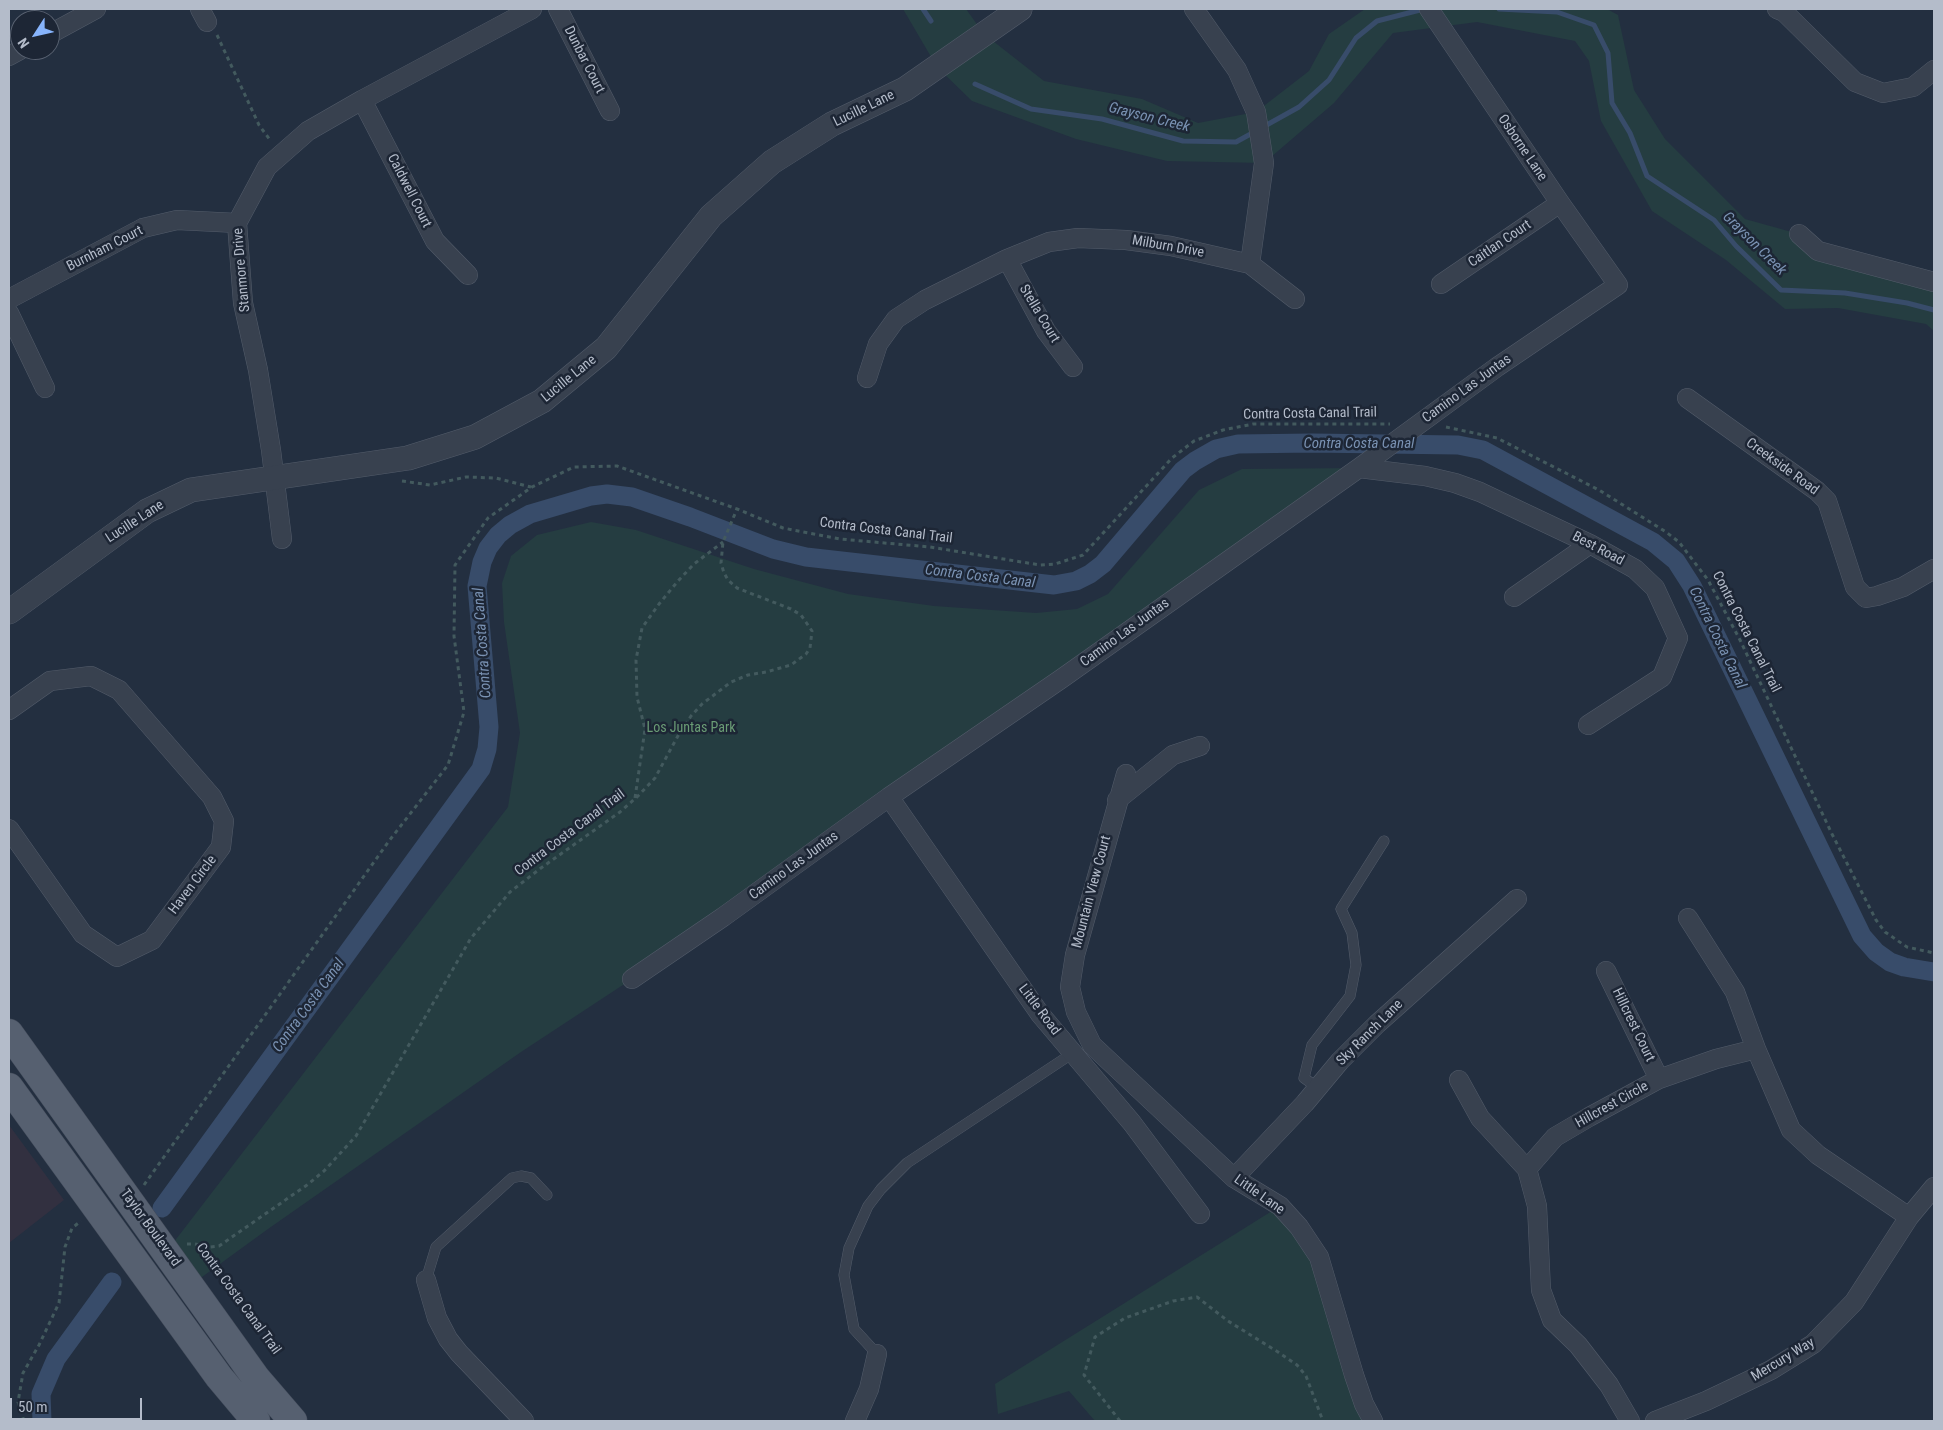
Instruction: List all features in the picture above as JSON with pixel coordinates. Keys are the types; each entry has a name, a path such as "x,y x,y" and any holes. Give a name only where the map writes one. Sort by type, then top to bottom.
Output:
{"main road":[{"name":"Taylor Boulevard","path":"9,1032 256,1378 293,1421"},
{"path":"9,1087 96,1210 219,1377 256,1421"}],"street":[{"path":"60,29 96,9"},
{"name":"Stanmore Drive","path":"282,539 271,450 258,370 242,304 237,223 267,167 308,131 532,9"},
{"name":"Dunbar Court","path":"558,9 610,111"},
{"name":"Lucille Lane","path":"11,605 147,511 191,490 408,458 475,437 542,401 606,348 711,216 772,162 832,124 905,89 1020,9"},
{"path":"1194,9 1237,70 1256,112 1264,163 1250,264 1295,299"},
{"name":"Osborne Lane","path":"1429,9 1560,203 1618,285"},
{"path":"1777,9 1784,12 1855,82 1883,93 1913,87 1934,70"},
{"name":"Caldwell Court","path":"362,100 435,241 468,275"},
{"name":"Caitlan Court","path":"1441,284 1560,203"},
{"name":"Burnham Court","path":"9,299 143,228 177,220 237,223"},
{"path":"1799,234 1818,251 1934,282"},
{"name":"Milburn Drive","path":"867,378 878,344 896,319 925,300 1007,259 1049,242 1078,238 1135,241 1171,246 1250,264"},
{"name":"Stella Court","path":"1007,259 1046,331 1073,367"},
{"name":"Camino Las Juntas","path":"632,979 723,917 889,797 1061,679 1497,367 1618,285"},
{"path":"9,313 45,388"},
{"name":"Creekside Road","path":"1687,398 1818,491 1827,501 1854,587 1866,598 1903,587 1934,569"},
{"name":"Best Road","path":"1365,463 1455,483 1480,492 1590,544 1635,569 1655,588 1678,638 1662,677 1588,725"},
{"path":"1514,597 1590,544"},
{"name":"Haven Circle","path":"9,829 83,934 117,957 152,940 221,847 224,821 212,797 119,690 91,676 50,681 11,702"},
{"path":"1117,800 1173,754 1200,746"},
{"name":"Mountain View Court","path":"1076,1012 1070,988 1075,955 1117,800 1126,774"},
{"name":"Little Road","path":"889,797 1040,1014 1132,1123 1200,1214"},
{"name":"Sky Ranch Lane","path":"1234,1178 1318,1088 1340,1061 1377,1024 1517,899"},
{"path":"1688,918 1735,992 1756,1049 1791,1130 1818,1155 1909,1217"},
{"name":"Hillcrest Court","path":"1606,971 1659,1079"},
{"name":"Little Lane","path":"1076,1012 1092,1045 1234,1178 1280,1206 1299,1227 1319,1256 1354,1375 1364,1404 1373,1421"},
{"name":"Hillcrest Circle","path":"1527,1169 1555,1138 1659,1079 1716,1059 1756,1049"},
{"path":"1459,1080 1480,1118 1527,1169 1537,1206 1541,1290 1552,1320 1578,1345 1609,1385 1630,1421"},
{"name":"Mercury Way","path":"1655,1421 1706,1401 1772,1370 1813,1344 1854,1302 1909,1217 1934,1187"},
{"path":"426,1280 437,1318 448,1339 524,1421"},
{"path":"855,1421 869,1389 877,1354"}],"lane":[{"path":"1318,1088 1304,1078 1312,1045 1350,996 1356,965 1352,933 1341,909 1384,842"},
{"path":"877,1354 854,1329 844,1275 849,1248 868,1206 881,1189 906,1163 1073,1053"},
{"path":"426,1280 436,1247 512,1178 521,1176 530,1178 547,1195"}],"path":[{"path":"203,15 220,39 259,126 266,136 284,152"},
{"name":"Contra Costa Canal Trail","path":"190,1251 184,1244 210,1247 226,1242 307,1184 344,1151 366,1120 471,938 490,914 510,892 635,799 655,778 679,734 702,704 730,682 748,675 791,665 806,654 810,648 812,631 801,615 791,609 738,588 728,580 721,563 724,541 737,509 783,528 840,539 930,547 1040,565 1055,564 1083,555 1172,458 1194,441 1223,430 1253,424 1416,426 1465,430 1497,438 1599,490 1679,542 1708,580 1740,640 1832,834 1876,920 1885,932 1907,947 1934,953"},
{"path":"142,1187 389,840 448,765 464,712 454,636 455,565 488,518 532,487 574,467 617,466 737,509"},
{"path":"402,481 430,485 466,477 489,478 532,487"},
{"path":"635,799 645,729 637,697 636,660 642,628 659,604 694,564 724,541"},
{"path":"24,1421 18,1402 21,1380 59,1303 65,1247 72,1228 96,1210"},
{"path":"1120,1421 1084,1374 1095,1337 1125,1318 1173,1301 1197,1297 1228,1322 1297,1365 1306,1376 1322,1421"}],"shaded area":[{"path":"9,1125 64,1200 9,1243"}],"green space":[{"path":"903,9 966,9 984,34 1044,81 1142,99 1198,123 1256,112 1309,71 1329,34 1365,9 1607,9 1618,15 1634,90 1665,139 1745,219 1799,234 1818,251 1934,282 1934,331 1926,324 1838,308 1785,309 1726,260 1652,211 1601,121 1589,61 1575,41 1477,22 1393,33 1334,103 1264,163 1167,161 1076,139 972,101 937,67"},
{"name":"Los Juntas Park","path":"1359,468 632,979 521,1052 191,1285 167,1251 508,807 520,733 504,622 502,583 511,556 537,535 591,522 636,530 754,569 848,594 934,606 1036,613 1077,609 1108,594 1199,490 1242,469"},
{"path":"1280,1206 1299,1227 1373,1421 1095,1421 1069,1391 998,1414 995,1384"}],"waterway":[{"name":"Grayson Creek","path":"923,9 931,21"},
{"name":"Grayson Creek","path":"1263,127 1299,107 1329,80 1356,38 1377,21 1424,9"},
{"name":"Grayson Creek","path":"1499,9 1557,12 1594,25 1608,53 1612,103 1630,133 1647,176 1714,220 1736,246 1781,290 1845,293 1907,303 1934,310"},
{"name":"Grayson Creek","path":"975,84 1031,109 1102,119 1183,141 1236,142 1256,131"},
{"name":"Contra Costa Canal","path":"162,1208 481,769 487,749 489,727 477,586 482,562 488,548 498,535 510,525 530,514 591,496 607,494 632,497 773,549 806,557 1054,585 1076,581 1090,574 1103,564 1183,470 1216,449 1238,444 1312,443 1458,445 1483,450 1653,542 1676,561 1692,586 1862,936 1876,952 1890,962 1904,967 1934,972"},
{"name":"Contra Costa Canal","path":"42,1421 41,1394 56,1359 112,1282"}]}
